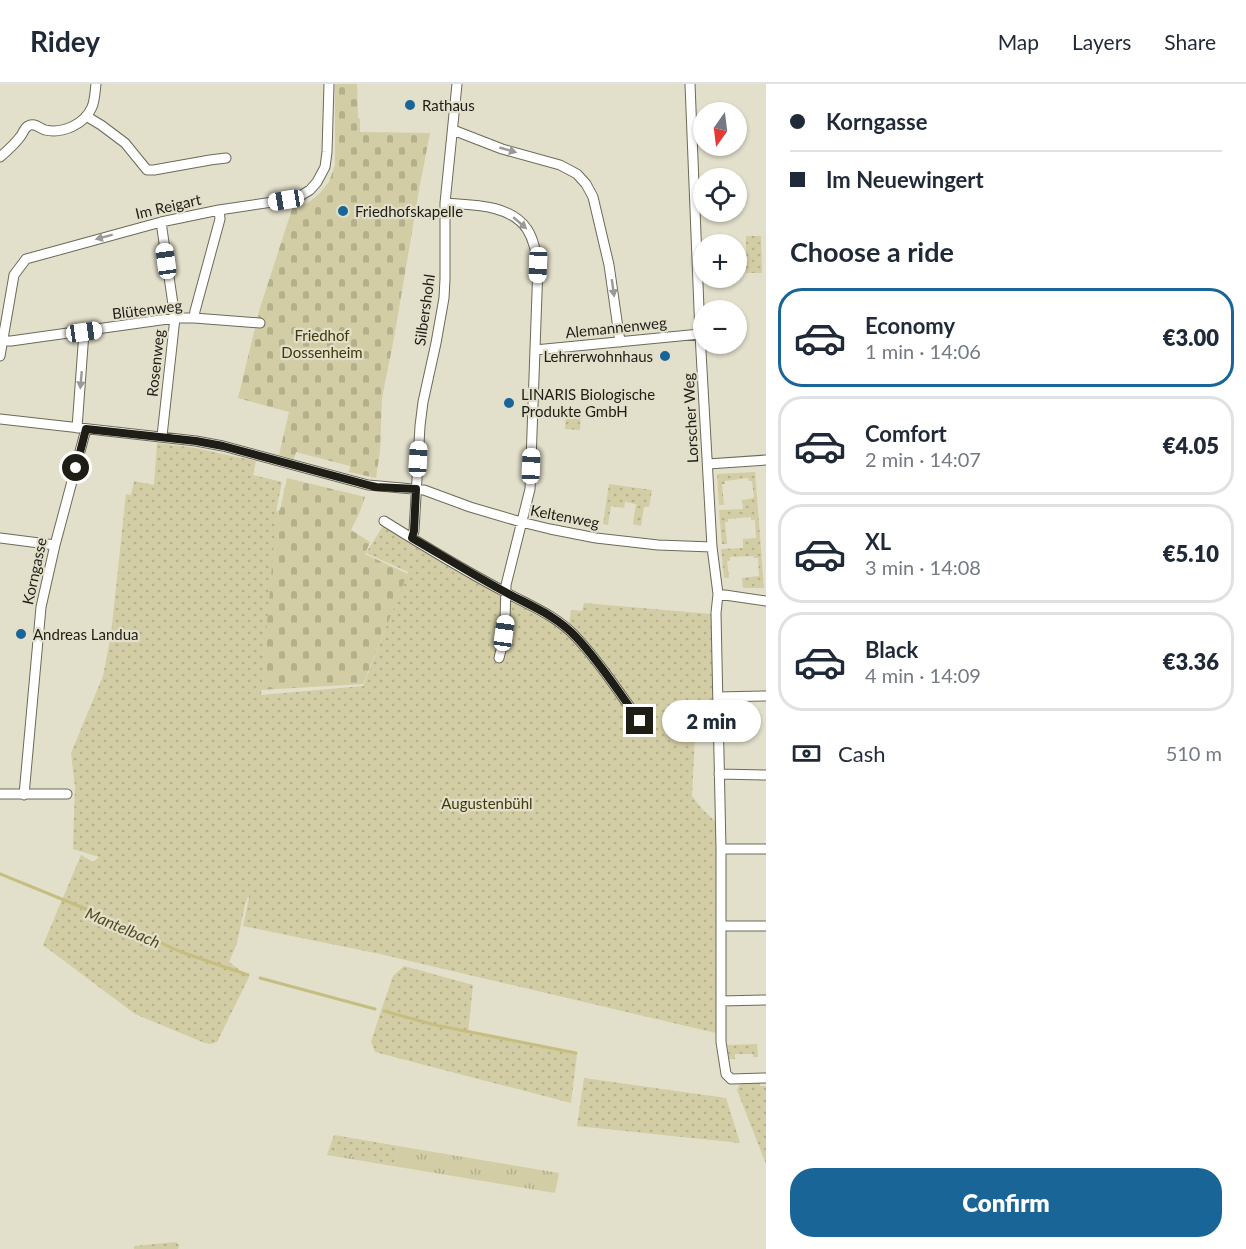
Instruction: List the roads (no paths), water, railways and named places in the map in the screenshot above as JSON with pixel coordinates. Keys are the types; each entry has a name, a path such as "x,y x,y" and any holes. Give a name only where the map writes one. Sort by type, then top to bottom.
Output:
{"street":[{"path":"0,157 32,124 47,130 58,130 79,124 92,107 96,84"},
{"name":"Im Reigart","path":"0,356 14,275 26,259 161,222 286,200 310,190 325,167 329,84"},
{"name":"Silbershohl","path":"412,538 423,402 444,298 445,203 457,84"},
{"name":"Lorscher Weg","path":"690,84 699,300"},
{"path":"86,116 125,143 147,170 225,158"},
{"path":"453,130 502,149 560,165 577,174 585,184 593,197 609,265 620,342"},
{"path":"445,203 475,205 498,210 520,221 527,229 536,251 538,265 530,489 506,585 506,621 499,658"},
{"path":"194,318 220,219 219,210"},
{"name":"Rosenweg","path":"161,222 175,318 162,436"},
{"name":"Blütenweg","path":"3,340 84,332 175,318 260,323"},
{"name":"Korngasse","path":"24,795 41,608 82,428 84,332"},
{"name":"Alemannenweg","path":"535,350 693,335"},
{"name":"Lorscher Weg","path":"701,354 712,547 718,594 716,613 721,849 721,1042 726,1074 731,1079 766,1078"},
{"name":"Keltenweg","path":"0,419 162,436 223,446 376,487 416,489 520,522 596,538 658,545 712,547"},
{"path":"708,464 766,460"},
{"path":"384,521 506,593 544,612 576,636 640,721"},
{"path":"0,538 55,545"},
{"path":"718,594 766,601"},
{"path":"718,697 766,696"},
{"path":"719,774 766,775"},
{"path":"0,794 67,794"},
{"path":"721,849 766,849"},
{"path":"721,926 766,926"},
{"path":"721,1001 766,1000"}],"waterway":[{"name":"Mantelbach","path":"0,874 91,911 181,952 248,975"},
{"name":"Mantelbach","path":"260,978 375,1009"},
{"name":"Mantelbach","path":"384,1011 435,1025 576,1053"}],"place":[{"name":"Rathaus","path":"410,105"},
{"name":"Friedhofskapelle","path":"343,211"},
{"name":"Lehrerwohnhaus","path":"665,356"},
{"name":"LINARIS Biologische Produkte GmbH","path":"509,403"},
{"name":"Andreas Landua","path":"21,634"}],"park label":[{"name":"Friedhof Dossenheim","path":"322,344"},
{"name":"Augustenbühl","path":"487,803"}]}
